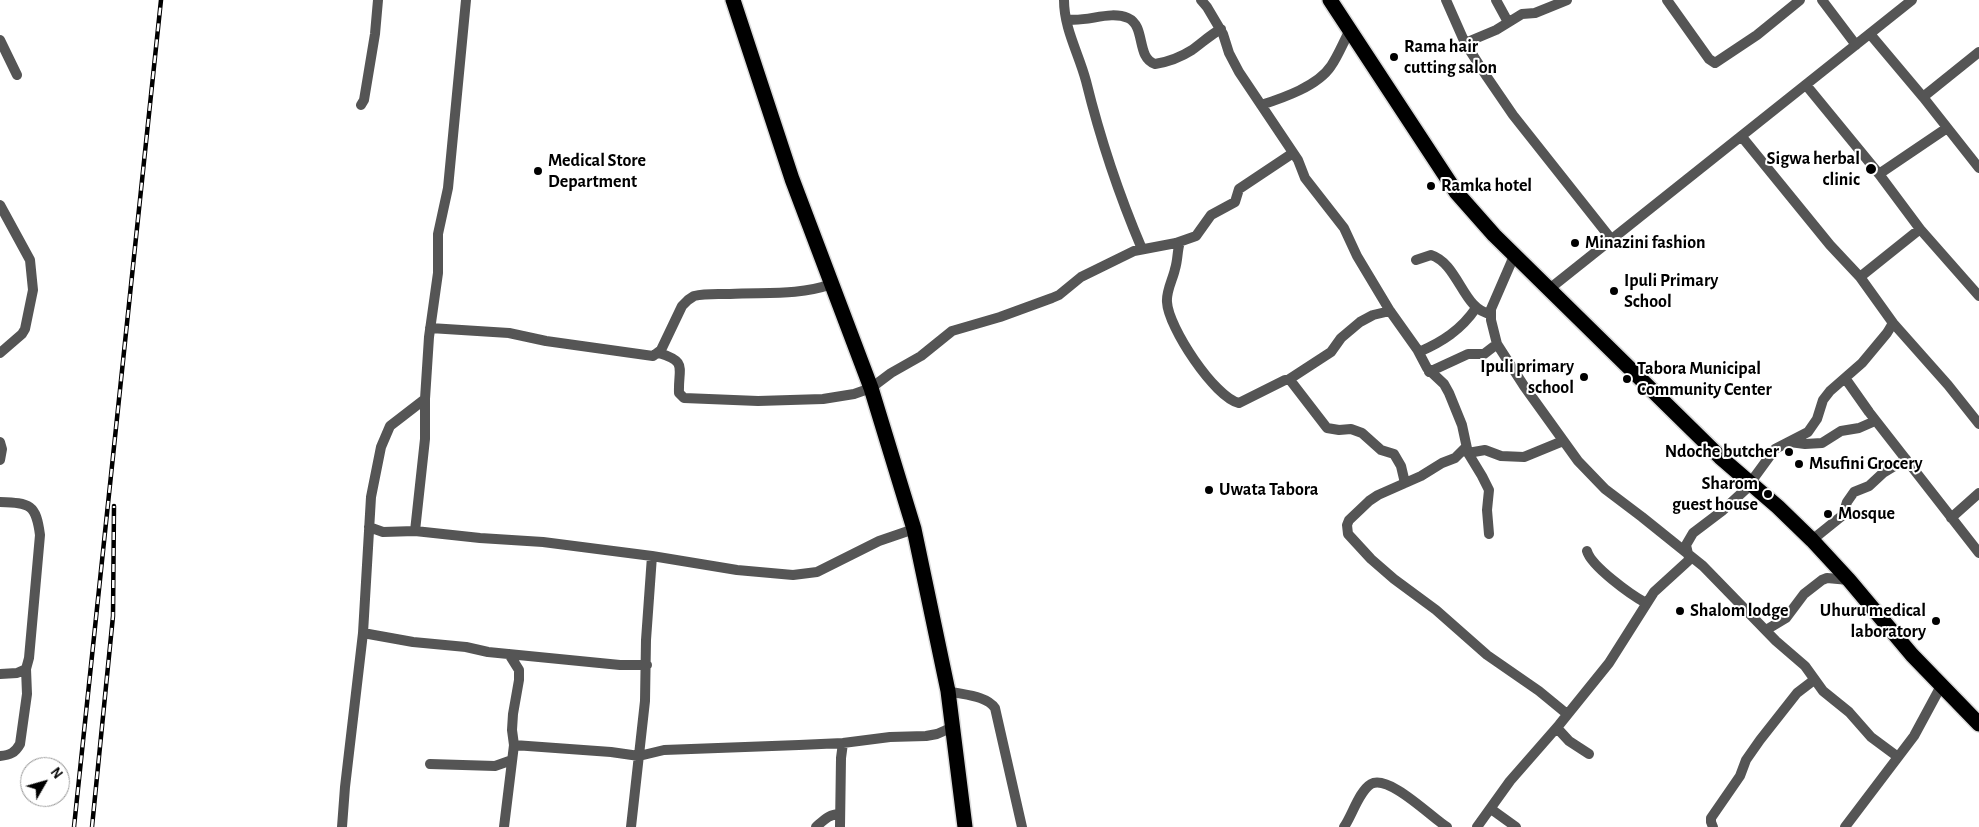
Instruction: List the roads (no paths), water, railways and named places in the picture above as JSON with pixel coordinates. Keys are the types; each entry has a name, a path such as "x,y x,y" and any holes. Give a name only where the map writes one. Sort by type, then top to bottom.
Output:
{"highway":[{"path":"733,0 792,179 871,388 914,530 948,691 965,827"},
{"path":"1330,0 1349,32 1456,192 1514,256 1548,290 1621,358 1713,450 1812,540 1941,686 1979,724"}],"street":[{"path":"361,105 364,100 373,49 378,0"},
{"path":"415,531 424,439 430,328 438,273 438,234 448,188 466,0"},
{"path":"1064,0 1068,33 1086,82 1092,110 1142,249"},
{"path":"1201,0 1221,29 1233,60 1301,166 1306,180 1344,228 1357,256 1390,311 1419,352 1429,372 1442,382 1449,393 1462,425 1467,450 1489,490 1487,510 1489,534"},
{"path":"1496,0 1508,22"},
{"path":"1465,43 1487,35 1522,14 1535,13 1568,0"},
{"path":"1667,0 1709,59 1715,63 1756,35 1800,0"},
{"path":"1822,0 1856,45"},
{"path":"1447,1 1465,43 1475,60 1513,115 1612,240"},
{"path":"1548,290 1742,137 1909,1"},
{"path":"1066,19 1075,21 1116,15 1128,18 1137,27 1148,59 1155,64 1170,61 1190,51 1221,29"},
{"path":"1261,105 1311,84 1326,73 1349,32"},
{"path":"1870,34 1979,168"},
{"path":"0,40 17,75"},
{"path":"1923,97 1979,52"},
{"path":"1806,85 1879,174 1920,229 1979,296"},
{"path":"1879,174 1947,128"},
{"path":"1742,137 1830,244 1860,277 1893,323 1975,412 1979,424"},
{"path":"430,328 510,333 649,356 659,353 672,356 678,362 679,393 684,398 758,401 844,396 871,388 891,373 921,356 949,332 983,320 1000,317 1052,298 1081,277 1142,249 1180,242 1196,236 1211,215 1235,202 1240,189 1293,153"},
{"path":"0,205 28,254 33,290 25,330 0,353"},
{"path":"1860,277 1920,229"},
{"path":"1180,242 1167,297 1167,306 1171,319 1181,338 1207,376 1228,398 1240,403 1288,380 1332,352 1341,338 1360,322 1373,315 1390,311"},
{"path":"1416,260 1431,255 1440,259 1476,308 1483,313 1491,314"},
{"path":"1514,256 1492,304 1491,320 1498,344 1578,462 1605,489 1709,572 1776,642 1805,666 1823,691 1849,712 1862,729 1898,757"},
{"path":"659,353 676,322 682,306 691,297 754,292 798,293 812,291 832,284"},
{"path":"1419,352 1449,337 1464,324 1476,308"},
{"path":"1477,827 1516,774 1557,728 1609,663 1654,592 1684,566 1688,559 1686,545 1693,533 1727,507 1751,484 1776,449 1808,432 1818,419 1826,396 1876,347 1893,323"},
{"path":"1429,372 1468,354 1482,355 1498,344"},
{"path":"1845,378 1876,421 1979,553"},
{"path":"1288,380 1292,381 1327,428 1351,429 1362,433 1381,450 1394,454 1401,466 1405,483"},
{"path":"342,827 363,633 371,496 385,433 390,426 425,399"},
{"path":"1788,442 1822,443 1841,430 1859,428 1876,421"},
{"path":"1563,441 1524,457 1501,456 1485,450 1467,450 1421,476 1378,496 1351,517 1346,525 1348,534 1371,559 1394,579 1436,610 1487,656 1539,690 1567,714"},
{"path":"0,442 2,449 0,460"},
{"path":"1812,540 1843,515 1847,502 1854,492 1869,486 1883,473 1906,459"},
{"path":"1951,518 1979,493"},
{"path":"0,502 26,505 33,509 38,518 40,535 30,658 26,669 27,694 20,744 16,751 10,755 0,756"},
{"path":"369,527 383,532 415,531 443,536 542,542 775,574 817,572 879,541 914,530"},
{"path":"368,540 383,532"},
{"path":"1587,551 1589,558 1595,566 1631,594 1646,603"},
{"path":"631,827 647,665 646,640 652,556"},
{"path":"1766,630 1786,618 1804,594 1822,580 1827,578 1849,580"},
{"path":"363,633 404,641 466,647 488,652 620,665 647,665"},
{"path":"504,827 514,745 512,730 513,714 520,680 519,670 509,654"},
{"path":"0,674 17,673 26,669"},
{"path":"1714,827 1711,818 1740,776 1748,756 1797,692 1814,680"},
{"path":"1845,827 1914,736 1941,686"},
{"path":"948,691 981,698 992,704 995,708 1022,827"},
{"path":"514,745 611,752 639,756 664,750 843,743 890,737 926,736 953,728"},
{"path":"1557,728 1569,740 1589,754"},
{"path":"840,827 843,743"},
{"path":"430,764 495,766 512,760"},
{"path":"1344,827 1364,791 1371,784 1378,783 1392,787 1405,795 1447,827"},
{"path":"1491,808 1516,827"},
{"path":"816,827 833,814 840,814"}],"railway":[{"path":"74,827 161,0"},
{"path":"92,827 113,616 114,506"}],"place":[{"name":"Rama hair cutting salon","path":"1394,57"},
{"name":"Sigwa herbal clinic","path":"1871,169"},
{"name":"Medical Store Department","path":"538,171"},
{"name":"Ramka hotel","path":"1431,186"},
{"name":"Minazini fashion","path":"1575,243"},
{"name":"Ipuli Primary School","path":"1614,291"},
{"name":"Ipuli primary school","path":"1584,377"},
{"name":"Tabora Municipal Community Center","path":"1627,379"},
{"name":"Ndoche butcher","path":"1789,452"},
{"name":"Msufini Grocery","path":"1799,464"},
{"name":"Uwata Tabora","path":"1209,490"},
{"name":"Sharom guest house","path":"1768,494"},
{"name":"Mosque","path":"1828,514"},
{"name":"Shalom lodge","path":"1680,611"},
{"name":"Uhuru medical laboratory","path":"1936,621"}]}
